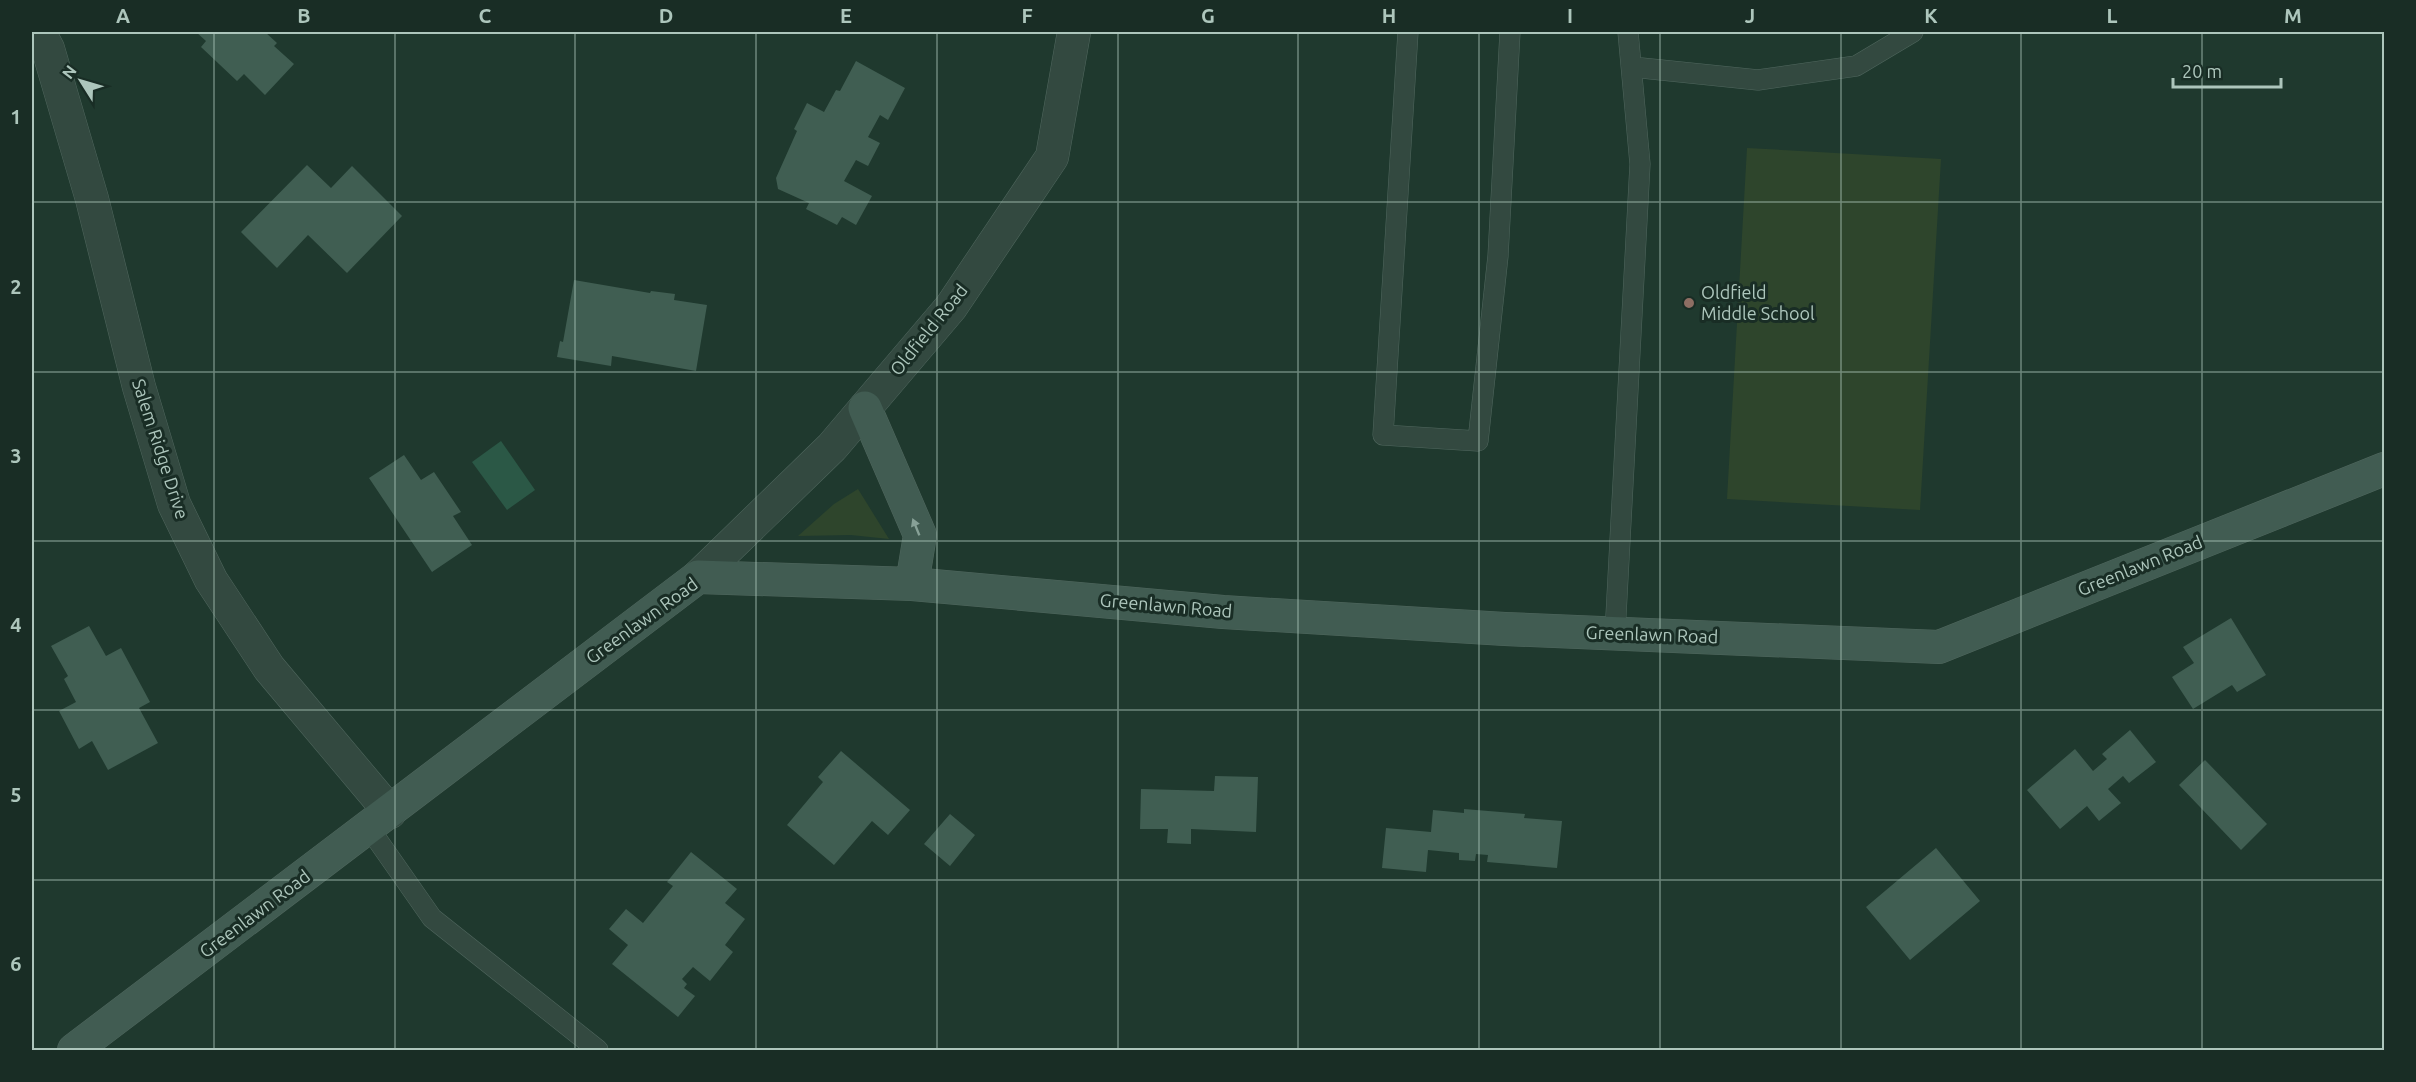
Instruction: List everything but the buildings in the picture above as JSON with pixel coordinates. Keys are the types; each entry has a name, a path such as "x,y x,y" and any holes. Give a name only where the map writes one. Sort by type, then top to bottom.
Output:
{"main road":[{"path":"865,408 920,535 912,584"},
{"name":"Greenlawn Road","path":"74,1050 698,577 912,584 1223,612 1615,634 1939,646 2385,469"}],"street":[{"name":"Salem Ridge Drive","path":"39,32 48,49 92,199 139,387 174,504 211,580 269,668 379,820"},
{"name":"Oldfield Road","path":"698,577 832,447 951,307 1052,157 1074,32"}],"lane":[{"path":"1408,32 1383,435 1478,441 1498,256 1510,32"},
{"path":"1615,634 1640,164 1628,32"},
{"path":"1632,67 1758,80 1856,66 1912,32"},
{"path":"379,820 432,918 598,1050"}],"shaded area":[{"path":"1747,148 1941,159 1920,510 1727,499"},
{"path":"501,441 535,490 507,510 472,462"},
{"path":"858,489 889,539 851,535 798,536 834,504"}],"place":[{"name":"Oldfield Middle School","path":"1689,303"}]}
